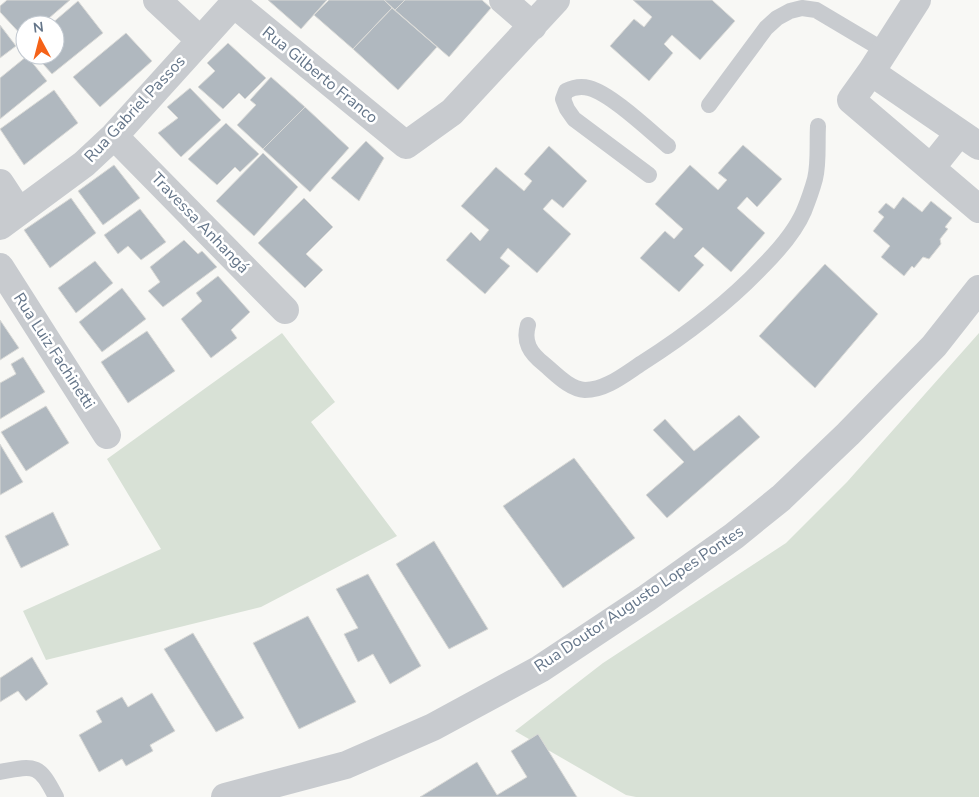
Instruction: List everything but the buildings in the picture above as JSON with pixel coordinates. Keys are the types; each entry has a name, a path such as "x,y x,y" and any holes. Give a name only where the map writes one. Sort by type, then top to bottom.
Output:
{"street":[{"path":"157,0 200,40"},
{"path":"503,0 533,26 556,0"},
{"path":"917,0 878,62 851,100 979,209"},
{"name":"Rua Gabriel Passos","path":"10,219 84,164 114,136 235,2"},
{"name":"Rua Gilberto Franco","path":"235,2 406,146 452,112 533,26"},
{"path":"878,62 969,140 931,168"},
{"name":"Travessa Anhangá","path":"114,136 285,310"},
{"path":"0,183 10,219"},
{"name":"Rua Luiz Fachinetti","path":"0,267 107,435"},
{"name":"Rua Doutor Augusto Lopes Pontes","path":"225,797 346,764 433,727 540,669 638,603 734,536 781,498 848,434 934,346 979,289"}],"lane":[{"path":"709,105 766,28 776,18 790,11 802,8 816,10 878,62"},
{"path":"649,175 574,119 563,99 566,91 575,87 588,87 602,93 668,146"},
{"path":"528,325 525,335 528,346 537,358 572,386 583,390 600,388 615,381 674,343 743,288 782,246 803,213 815,178 818,126"},
{"path":"0,772 17,769 36,769 46,776 56,797"}],"shaded area":[{"path":"282,333 335,402 311,422 397,536 261,607 46,660 23,611 161,549 107,459"},
{"path":"979,333 979,797 636,797 626,795 515,731 603,663 786,543 847,482"}]}
